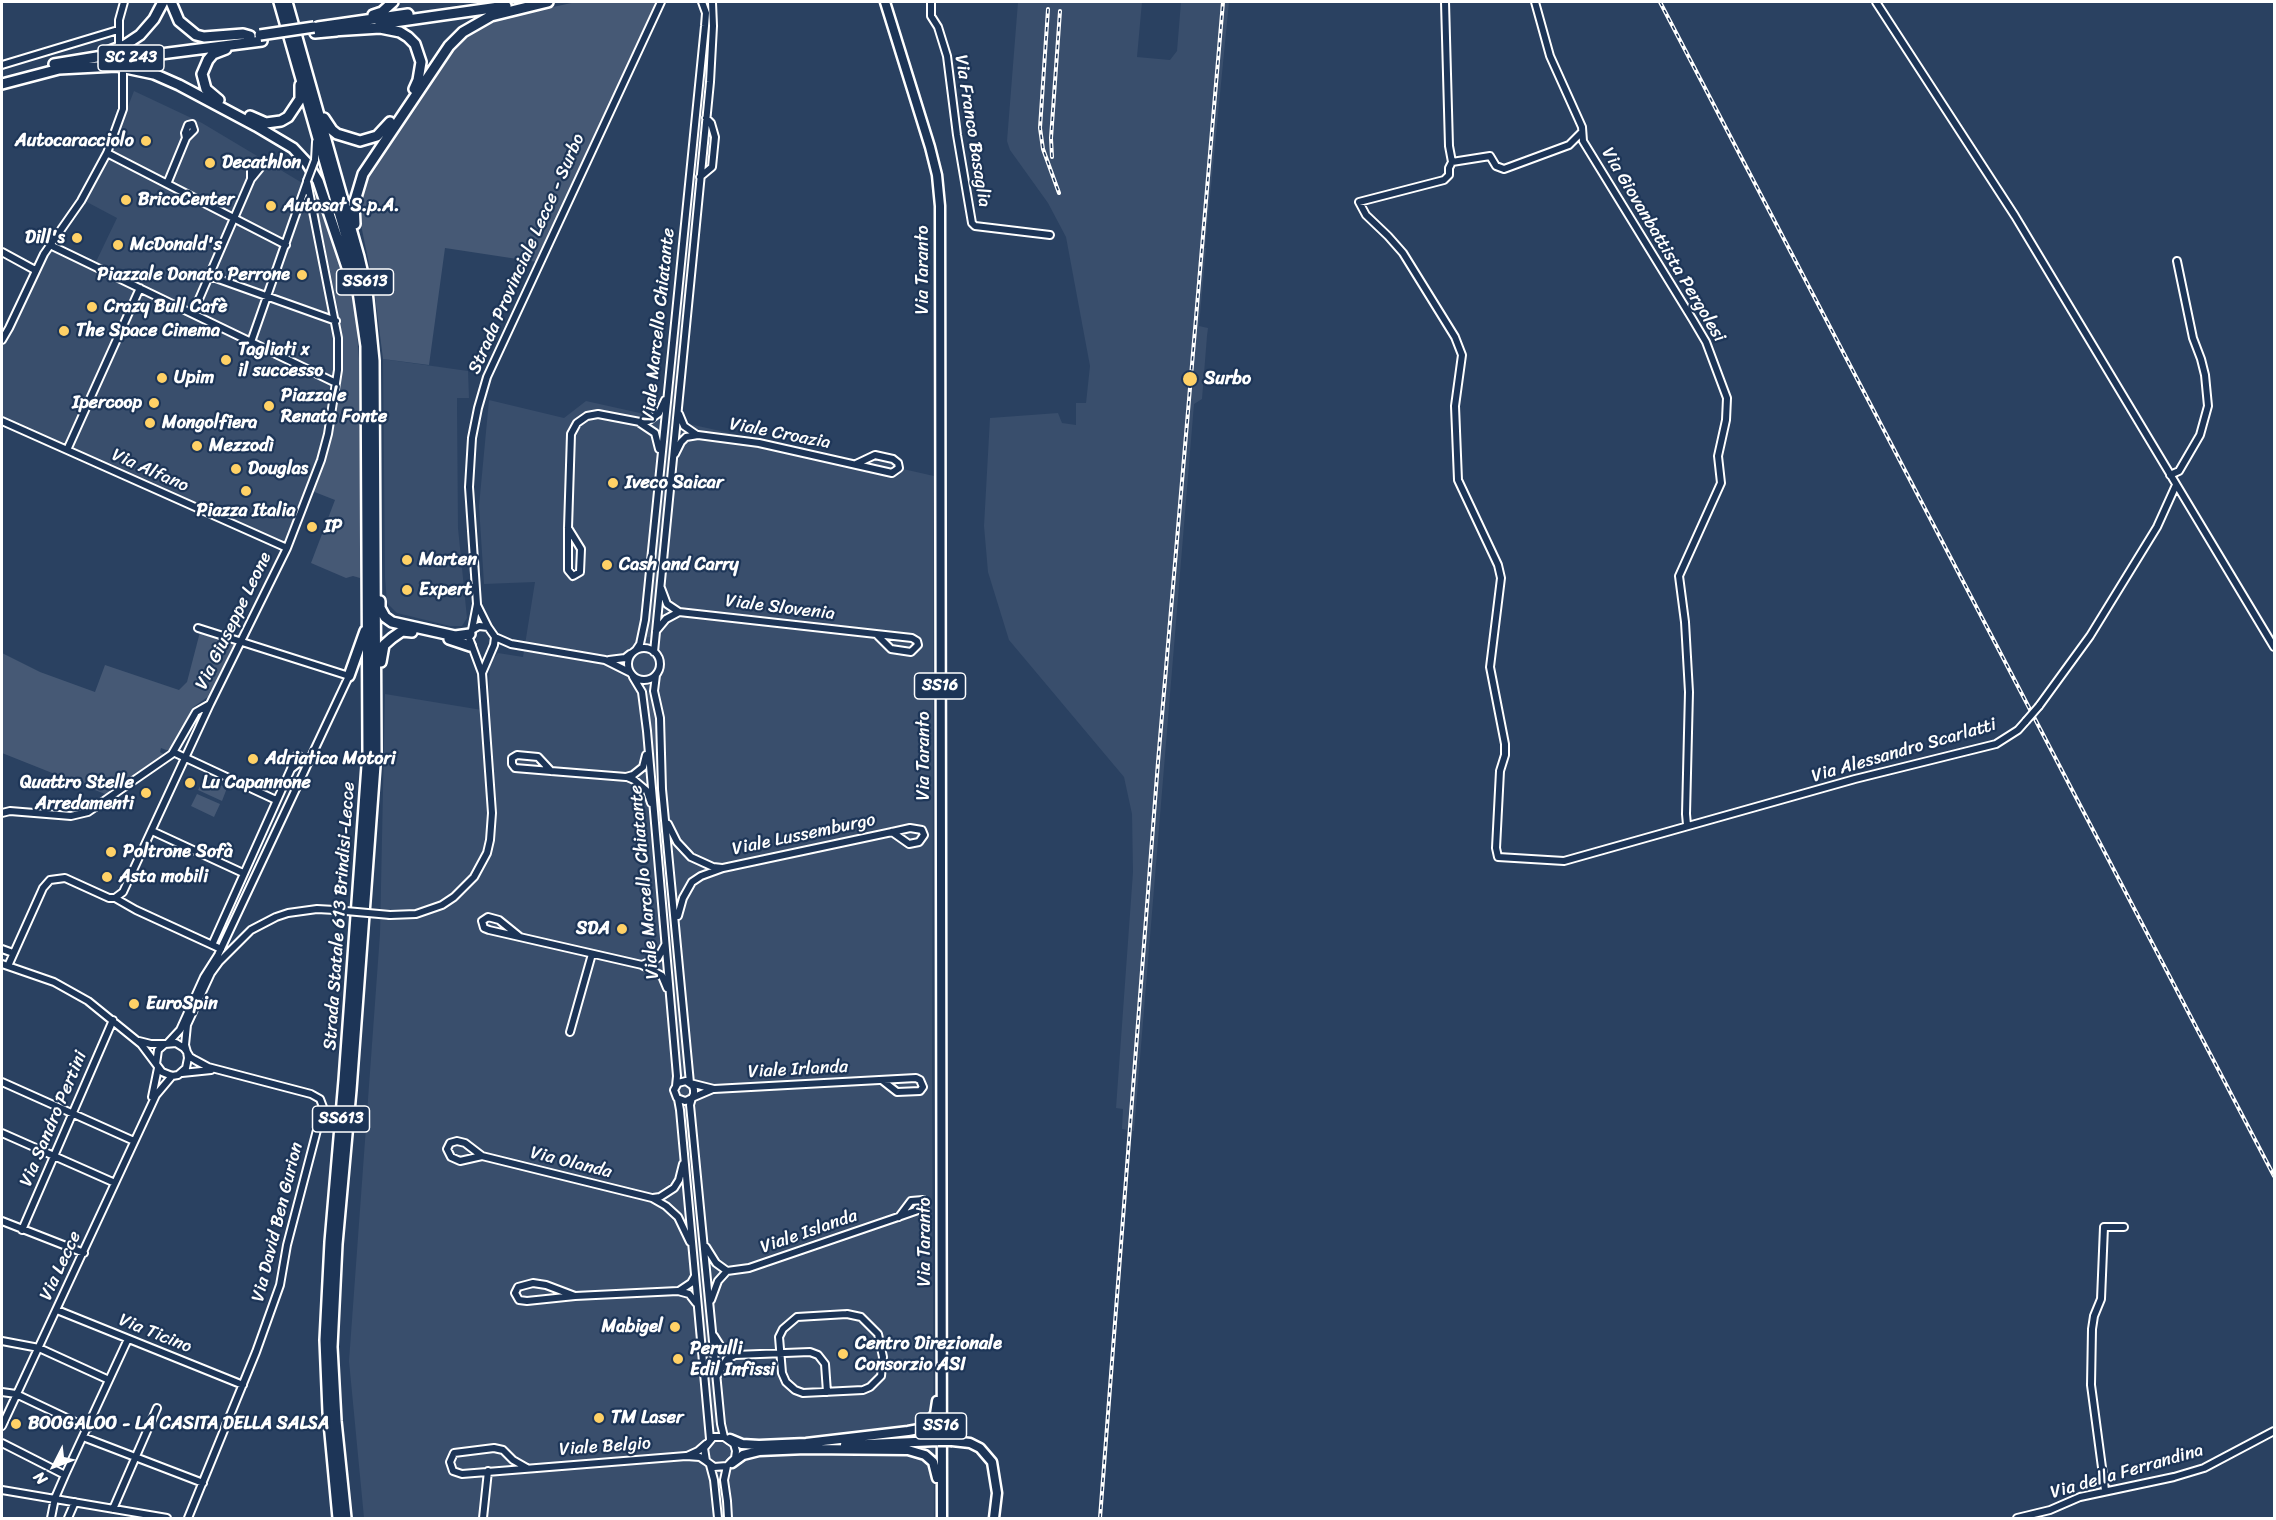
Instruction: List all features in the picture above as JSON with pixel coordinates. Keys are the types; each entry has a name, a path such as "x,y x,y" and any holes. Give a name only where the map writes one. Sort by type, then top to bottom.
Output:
{"highway":[{"path":"59,66 108,51 132,40 154,19 163,2"},
{"path":"171,2 179,21 196,35 212,37 243,34 256,38"},
{"path":"278,2 287,6"},
{"path":"331,28 382,12 393,2"},
{"path":"331,28 499,2"},
{"path":"331,28 535,2"},
{"path":"367,291 354,222 354,204 358,184 370,161 455,39 473,25 492,16 548,2"},
{"name":"Strada Statale 613 Brindisi-Lecce","path":"287,6 292,48 354,264 364,329 367,375 368,752 330,1242 326,1340 328,1412 338,1518"},
{"name":"Strada Statale 613 Brindisi-Lecce","path":"287,6 367,291 374,361 376,752 337,1244 332,1347 336,1421 346,1518"},
{"path":"303,59 308,66 323,116 332,130 345,138 360,141 369,140 383,131 418,80 421,62 414,44 400,32 391,29 331,28"},
{"name":"SC 243","path":"2,78 59,66 331,28"},
{"path":"256,38 213,54 204,67 203,82 206,89 216,99 266,123 281,121 288,117 300,99 292,48"},
{"path":"59,66 64,70 116,66 154,74 256,126 283,141 300,155 318,181 355,292 367,375"},
{"name":"SC 243","path":"2,84 59,66"},
{"path":"375,534 379,550 380,608 385,617 404,626 455,636 471,632"},
{"path":"349,676 364,638 365,575 368,566"},
{"path":"376,714 380,698 381,655 384,645 392,638 402,632 417,632 472,648"}],"main road":[{"name":"Via Taranto","path":"886,2 930,147 937,174 940,206 941,1518"},
{"path":"729,1465 743,1455 919,1429 928,1422 937,1407 941,1368"},
{"path":"727,1438 742,1444 908,1450 926,1455 933,1462 937,1473 941,1518"},
{"path":"806,1446 938,1441 970,1443 980,1448 992,1462 996,1481 994,1518"},
{"path":"942,1484 946,1512 950,1518"}],"street":[{"path":"119,44 118,30 124,2"},
{"name":"Strada Provinciale Lecce - Surbo","path":"471,632 477,604 470,509 470,458 474,428 486,377 661,2"},
{"name":"Viale Marcello Chiatante","path":"702,2 706,14 705,26 645,620 640,644 627,662 642,692 647,731 677,1076 675,1095 678,1098 685,1159 698,1306 708,1441 704,1455 714,1480 718,1518"},
{"name":"Viale Marcello Chiatante","path":"712,2 713,26 706,118 654,652 660,666 654,691 660,718 665,820 690,1083 694,1090 690,1105 717,1379 727,1438 736,1451 724,1480 728,1518"},
{"name":"Via Franco Basaglia","path":"931,2 931,16 938,27 947,56 972,223 975,226 1050,236"},
{"path":"1446,2 1449,137 1452,162 1490,156 1496,166 1504,169 1569,145 1581,133"},
{"name":"Via Giovanbattista Pergolesi","path":"1535,2 1550,56 1582,126 1583,141 1706,342 1727,398 1726,420 1718,456 1721,483 1679,576 1685,622 1689,692 1686,814 1688,825"},
{"path":"1876,2 2014,216 2274,647"},
{"path":"2,64 118,30"},
{"path":"2,340 35,270 81,201 107,153 123,109 123,73"},
{"path":"251,342 315,160 317,147 310,109"},
{"path":"700,177 712,167 715,137 711,123 706,118"},
{"path":"166,184 186,138"},
{"path":"107,153 286,245"},
{"name":"Via Alessandro Scarlatti","path":"1452,162 1449,175 1443,180 1359,202 1366,215 1403,253 1455,337 1462,356 1455,406 1458,480 1498,565 1501,578 1490,667 1505,744 1505,755 1500,771 1496,848 1498,857 1564,861 1855,779 1989,746 2007,738 2026,721 2039,705 2102,616 2157,527 2176,485"},
{"path":"193,313 251,180"},
{"name":"Via Giuseppe Leone","path":"115,898 123,892 210,704 287,548 321,460 328,434 339,353 336,321 307,181"},
{"path":"50,245 336,383"},
{"path":"2,252 35,270"},
{"path":"2170,475 2179,471 2200,435 2208,406 2201,359 2193,338 2178,261"},
{"path":"210,276 336,321"},
{"path":"67,450 140,288"},
{"path":"568,528 581,549 580,572 573,576 568,570 568,528 571,434 577,423 587,416 598,414 640,422 654,418 667,397"},
{"path":"677,409 684,426 698,435"},
{"name":"Via Alfano","path":"2,421 287,548"},
{"path":"640,422 654,433 661,456"},
{"path":"672,463 681,442 686,437 698,435"},
{"name":"Viale Croazia","path":"698,435 759,443 892,473 899,468 898,463 893,459 875,455 856,464"},
{"path":"656,631 666,619 679,612 667,604 660,582"},
{"name":"Strada Provinciale Lecce - Surbo","path":"477,604 488,627"},
{"name":"Viale Slovenia","path":"679,612 912,638 918,645 911,651 891,649 877,635"},
{"path":"157,1066 158,1050 180,1036 211,973 251,930 276,917 301,911 335,910 390,915 416,914 448,901 474,877 487,854 492,813 482,673 472,648 471,632 479,626 488,627 495,637 511,644 605,660 642,680 656,675"},
{"path":"168,1043 180,1030 204,977 221,949 349,676 198,628"},
{"path":"482,673 495,637"},
{"path":"472,648 484,653 493,647 511,644"},
{"path":"605,660 625,658 645,648 654,652"},
{"path":"2,813 10,811 82,814 103,803 173,752 196,712 210,704"},
{"path":"626,777 644,767 647,731"},
{"path":"173,752 276,800"},
{"path":"551,771 538,757 517,756 512,758 512,764 516,768 551,771 626,777 634,780 647,791 654,810"},
{"path":"212,945 291,770"},
{"name":"Viale Lussemburgo","path":"665,820 677,842 691,857 713,867 723,868"},
{"name":"Viale Lussemburgo","path":"676,928 679,906 692,882 701,876 723,868 892,832 917,828 922,830 924,835 919,842 909,844 892,832"},
{"path":"152,831 243,873"},
{"path":"187,1025 185,1038 188,1063 186,1068 175,1075 162,1072 147,1050 113,1020 88,1002 54,982 5,965 14,953 43,888 50,880 65,878 110,898 115,898 221,949"},
{"path":"520,937 499,920 488,917 482,921 484,928 489,930 642,965 662,976 671,999"},
{"path":"642,965 658,958 666,943"},
{"path":"2,949 14,953"},
{"path":"570,1032 592,954"},
{"name":"Via Sandro Pertini","path":"22,1230 113,1020"},
{"path":"128,1034 145,1043 180,1045 187,1052"},
{"name":"Via David Ben Gurion","path":"187,1052 201,1064 217,1070 311,1094 320,1099 323,1107 286,1245 280,1285 243,1385"},
{"name":"Via Lecce","path":"145,1117 154,1092 157,1066"},
{"name":"Via David Ben Gurion","path":"175,1075 217,1070"},
{"name":"Via Lecce","path":"2,1426 145,1117 159,1089 175,1075"},
{"name":"Viale Irlanda","path":"690,1083 714,1089 916,1078 920,1080 923,1087 920,1091 897,1092 883,1081"},
{"path":"676,1086 682,1081 690,1083"},
{"path":"2,1082 134,1141"},
{"name":"Viale Irlanda","path":"692,1098 714,1089"},
{"path":"678,1098 685,1101 692,1098"},
{"path":"2,1133 115,1183"},
{"name":"Via Olanda","path":"482,1156 460,1161 451,1157 447,1149 450,1143 457,1141 465,1143 482,1156 652,1198 666,1206 678,1217 693,1247"},
{"path":"652,1198 660,1197 674,1188 679,1180 685,1159"},
{"name":"Viale Islanda","path":"727,1271 749,1268 899,1217"},
{"path":"2,1221 84,1253"},
{"path":"2105,1490 2091,1385 2092,1329 2094,1316 2101,1299 2104,1227 2124,1227"},
{"path":"704,1244 716,1263 727,1271 715,1286 710,1306"},
{"path":"678,1291 691,1283 695,1275"},
{"path":"575,1296 546,1285 532,1283 518,1287 515,1293 519,1300 527,1301 575,1296 678,1291 689,1294 698,1306"},
{"name":"Via Ticino","path":"57,1310 243,1385"},
{"path":"855,1315 867,1322 878,1334 882,1347 883,1368 880,1376 870,1388 827,1392 802,1393 795,1390 783,1377 780,1334 787,1324 797,1317 855,1315"},
{"path":"712,1331 721,1347 735,1355"},
{"path":"51,1518 55,1498 128,1339"},
{"path":"2,1341 39,1348 109,1380"},
{"path":"717,1379 722,1364 726,1359 735,1355 813,1352 825,1364 827,1392"},
{"path":"188,1518 243,1385"},
{"path":"2,1392 16,1394 88,1428"},
{"path":"113,1509 157,1408"},
{"name":"Via della Ferrandina","path":"2017,1518 2050,1510 2080,1497 2105,1490 2174,1477 2204,1468 2274,1431"},
{"path":"708,1441 717,1436 727,1438"},
{"path":"83,1437 203,1483"},
{"name":"Viale Belgio","path":"686,1456 698,1451 708,1441"},
{"path":"2,1443 65,1475"},
{"name":"Viale Belgio","path":"527,1468 513,1460 503,1450 495,1448 454,1453 450,1462 453,1471 462,1474 686,1456 700,1457 708,1463"},
{"path":"708,1463 718,1468 729,1465"},
{"path":"483,1518 488,1471"},
{"path":"2,1490 167,1518"},
{"path":"68,1518 75,1502"}],"shaded area":[{"path":"576,2 656,2 537,262 445,248 429,365 383,359 374,288 359,215 362,186 369,170 445,60 470,33 488,23 507,17"},
{"path":"1018,2 1142,2 1137,57 1170,60 1177,51 1181,2 1229,2 1199,326 1208,328 1202,399 1194,404 1134,1131 1122,1129 1123,1109 1116,1108 1133,872 1132,814 1124,777 1009,640 988,572 984,526 990,418 1058,413 1062,423 1076,425 1076,403 1086,403 1090,366 1066,237 1048,203 1010,150 1007,141"},
{"path":"709,22 711,23 651,637 647,637"},
{"path":"134,91 202,123 304,184 310,203 333,324 334,375 321,449 285,543 2,417 2,345 47,254 55,250 93,268 117,218 85,201 108,158"},
{"path":"312,183 355,307 362,382 360,578 353,576 346,578 311,563 335,500 312,491 330,444 342,357 338,310"},
{"path":"383,359 468,371 469,398 457,398 458,528 467,618 462,626 450,626 397,613 387,603"},
{"path":"489,400 564,418 586,401 855,461 874,452 899,457 903,469 934,476 932,1068 934,1518 364,1518 349,1361 380,934 385,694 488,711 490,662 498,653 523,657 535,582 484,584 479,506"},
{"path":"200,632 235,644 209,696 192,708 179,737 169,751 161,748 160,752 165,755 107,797 105,794 2,753 2,653 40,672 95,692 105,665 179,690 187,682"},
{"path":"650,693 656,718 660,759 659,782 684,1078 682,1077 646,694"},
{"path":"204,778 227,788 222,801 198,790"},
{"path":"197,794 220,804 214,817 191,806"},
{"path":"687,1105 717,1422 713,1423 682,1106"}],"railway":[{"path":"1100,1518 1158,762 1223,2"},
{"path":"1660,2 2274,1176"},
{"path":"1048,9 1040,128 1043,149 1059,193"},
{"path":"1052,157 1051,138 1060,11"}],"place":[{"name":"Autocaracciolo","path":"146,141"},
{"name":"Decathlon","path":"210,163"},
{"name":"BricoCenter","path":"126,200"},
{"name":"Autosat S.p.A.","path":"271,206"},
{"name":"Dill's","path":"77,238"},
{"name":"McDonald's","path":"118,245"},
{"name":"Piazzale Donato Perrone","path":"302,275"},
{"name":"Crazy Bull Cafè","path":"92,307"},
{"name":"The Space Cinema","path":"64,331"},
{"name":"Tagliati x il successo","path":"226,360"},
{"name":"Upim","path":"162,378"},
{"name":"Surbo","path":"1190,379"},
{"name":"Ipercoop","path":"154,403"},
{"name":"Piazzale Renata Fonte","path":"269,406"},
{"name":"Mongolfiera","path":"150,423"},
{"name":"Mezzodì","path":"197,446"},
{"name":"Douglas","path":"236,469"},
{"name":"Iveco Saicar","path":"613,483"},
{"name":"Piazza Italia","path":"246,491"},
{"name":"IP","path":"312,527"},
{"name":"Marten","path":"407,560"},
{"name":"Cash and Carry","path":"607,565"},
{"name":"Expert","path":"407,590"},
{"name":"Adriatica Motori","path":"253,759"},
{"name":"Lu Capannone","path":"190,783"},
{"name":"Quattro Stelle Arredamenti","path":"146,793"},
{"name":"Poltrone Sofà","path":"111,852"},
{"name":"Asta mobili","path":"107,877"},
{"name":"SDA","path":"622,929"},
{"name":"EuroSpin","path":"134,1004"},
{"name":"Mabigel","path":"675,1327"},
{"name":"Centro Direzionale Consorzio ASI","path":"843,1354"},
{"name":"Perulli Edil Infissi","path":"678,1359"},
{"name":"TM Laser","path":"599,1418"},
{"name":"BOOGALOO - LA CASITA DELLA SALSA","path":"16,1424"}]}
